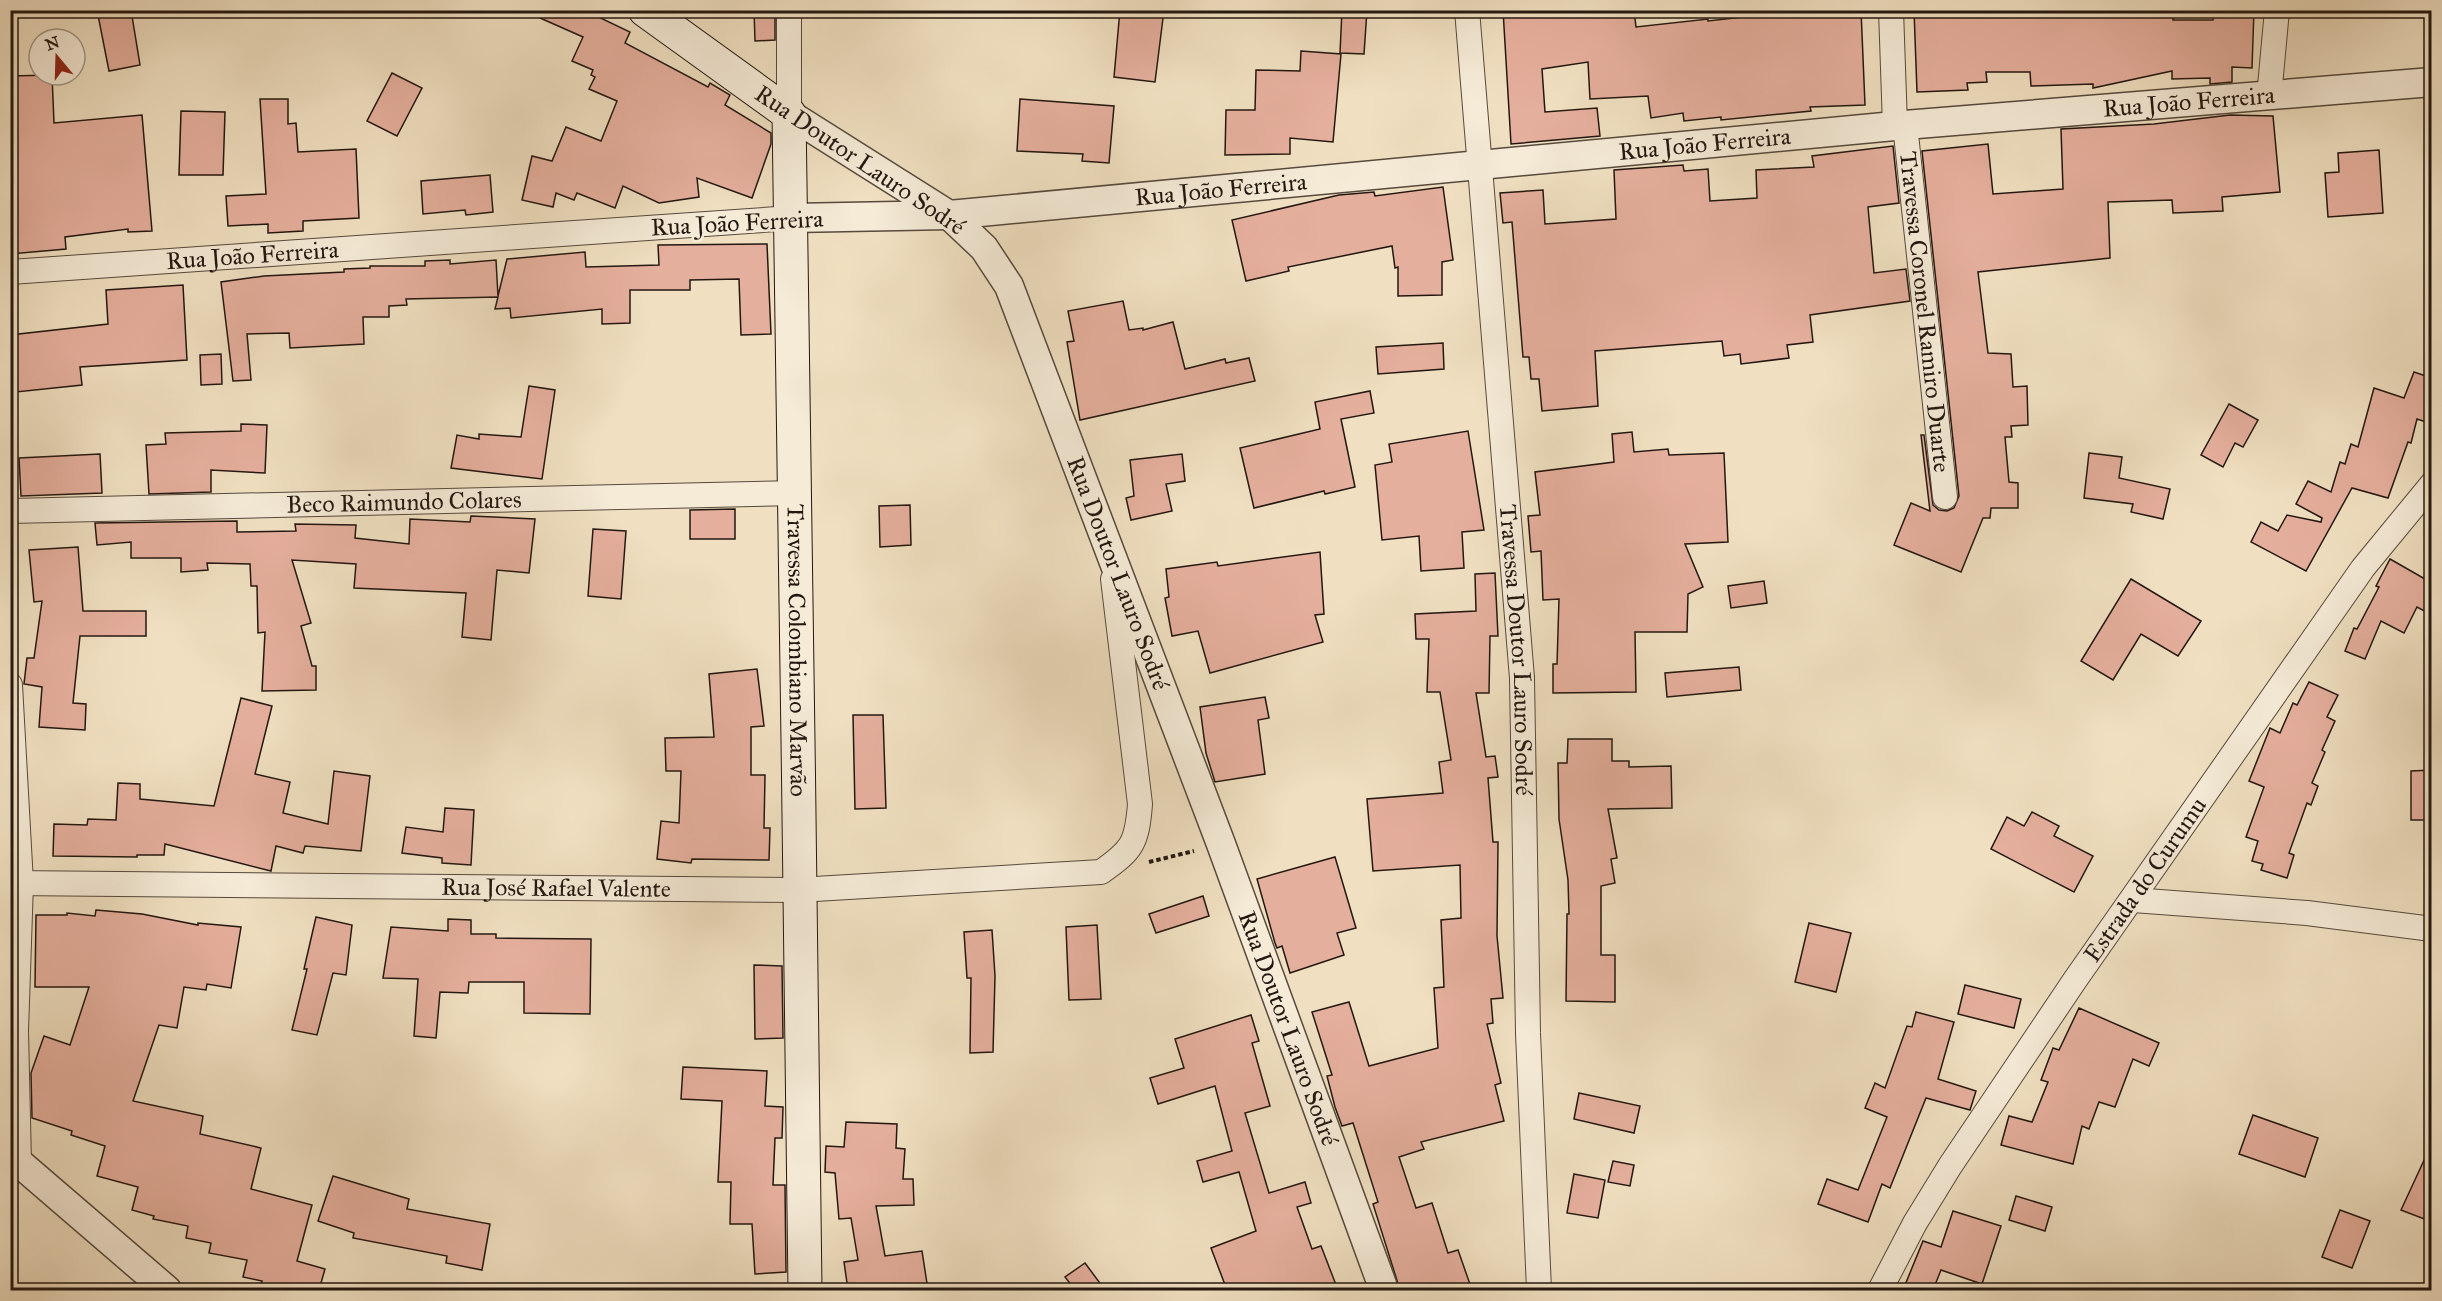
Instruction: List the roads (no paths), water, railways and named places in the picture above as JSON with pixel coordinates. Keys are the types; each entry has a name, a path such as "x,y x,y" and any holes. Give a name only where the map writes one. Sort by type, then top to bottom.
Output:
{"main road":[{"name":"Rua Doutor Lauro Sodré","path":"645,10 789,114"},
{"name":"Travessa Colombiano Marvão","path":"789,114 797,493 798,890 806,1290"}],"street":[{"name":"Travessa Colombiano Marvão","path":"789,10 789,114"},
{"name":"Travessa Doutor Lauro Sodré","path":"1467,10 1522,678 1528,1033 1539,1290"},
{"name":"Travessa Coronel Ramiro Duarte","path":"1891,10 1900,126 1945,497"},
{"path":"2269,97 2277,10"},
{"name":"Rua João Ferreira","path":"10,272 792,218 949,215 1900,126 2432,82"},
{"name":"Rua Doutor Lauro Sodré","path":"789,114 949,215 984,248 1009,286 1221,844 1384,1290"},
{"name":"Estrada do Curumu","path":"1880,1290 1915,1223 1950,1166 2363,568 2432,484"},
{"name":"Beco Raimundo Colares","path":"10,511 797,493"},
{"name":"Rua José Rafael Valente","path":"16,883 798,890 1101,872 1120,859 1138,835 1140,804 1110,553"},
{"path":"10,685 16,883 15,1159 167,1290"},
{"path":"2133,900 2307,913 2432,928"}]}
